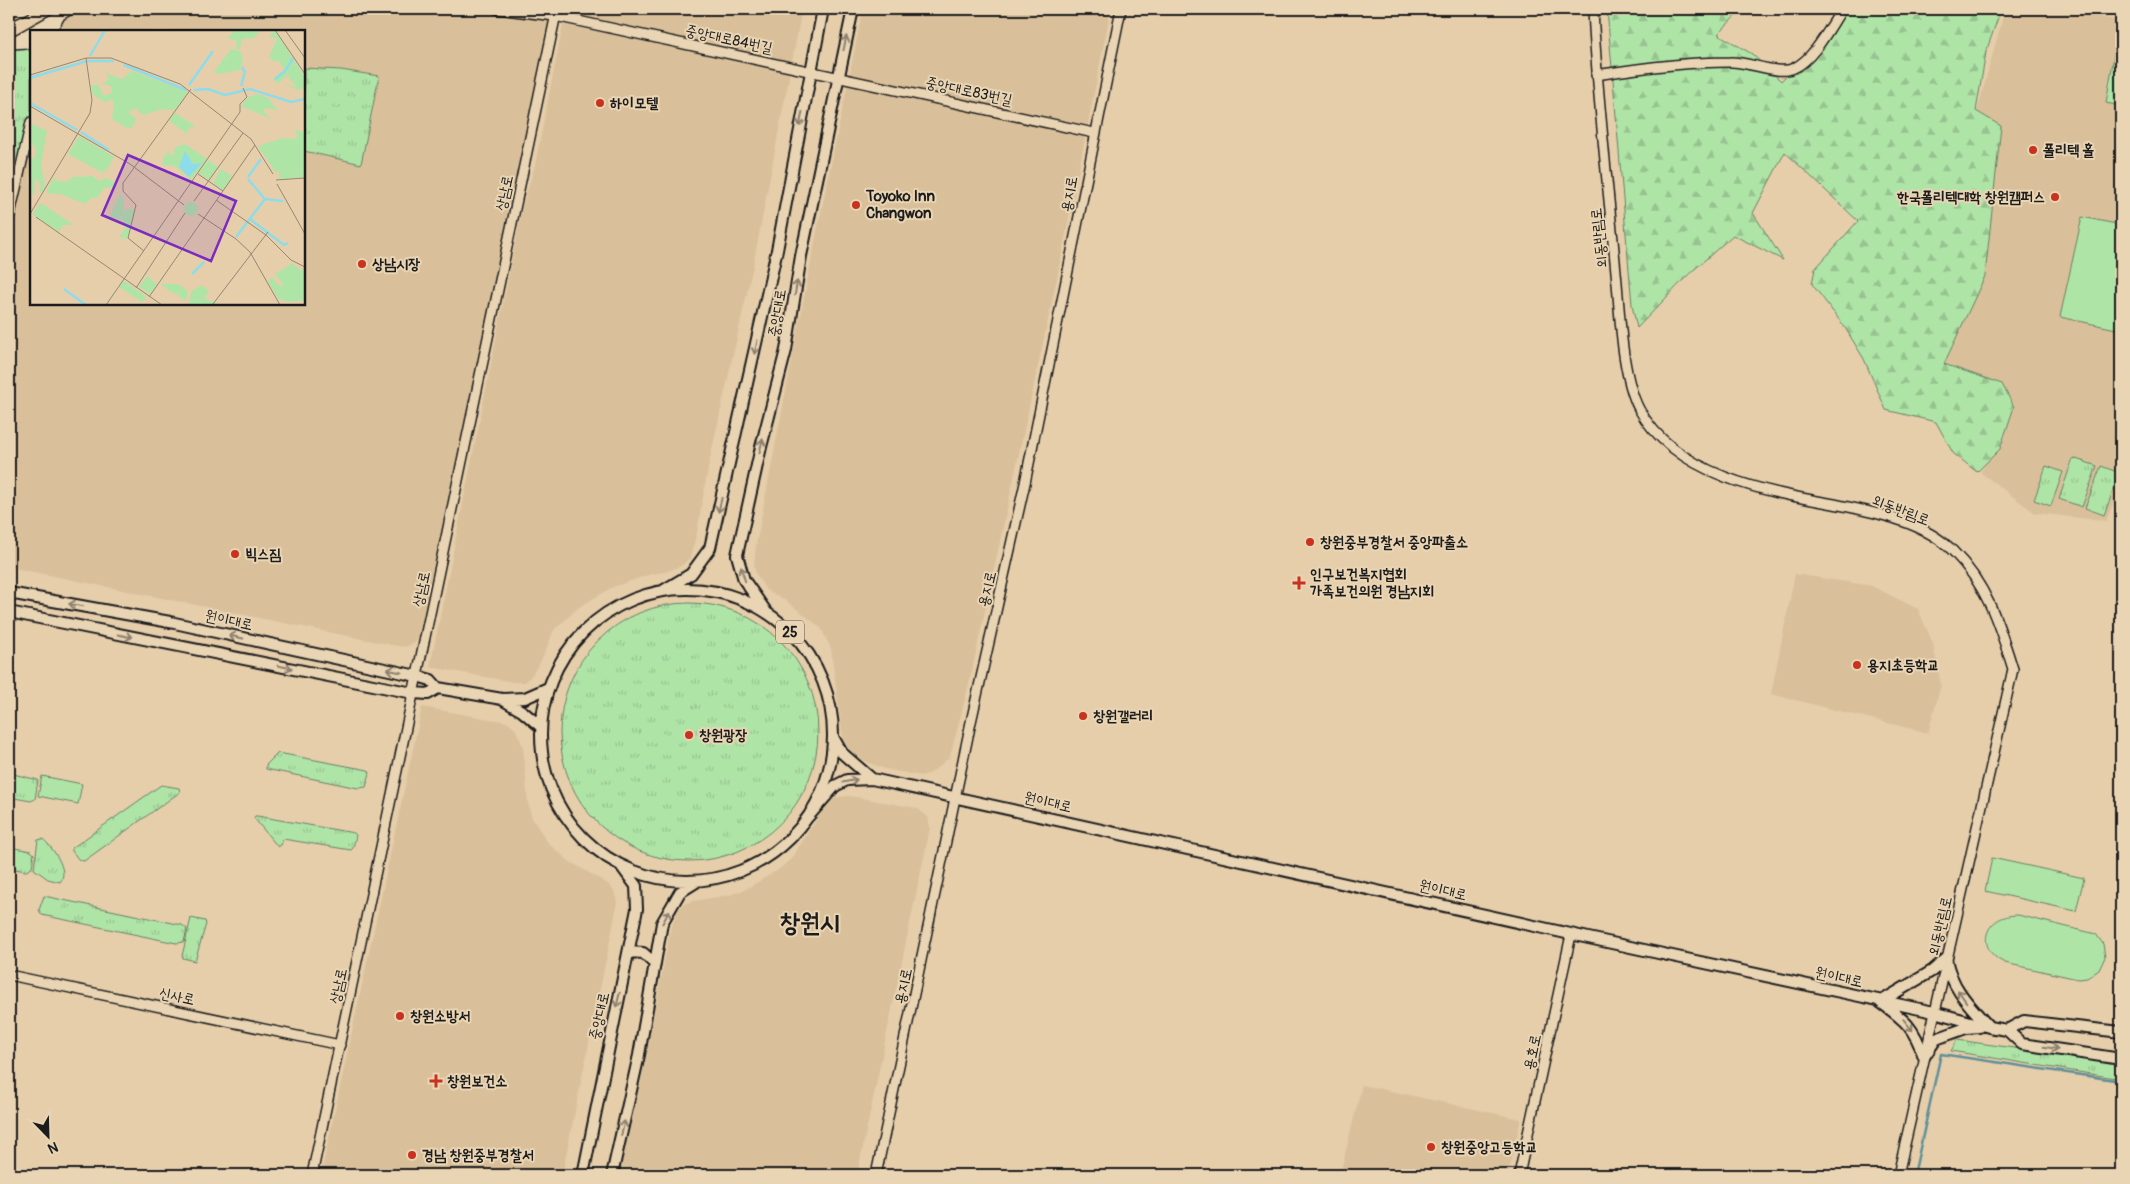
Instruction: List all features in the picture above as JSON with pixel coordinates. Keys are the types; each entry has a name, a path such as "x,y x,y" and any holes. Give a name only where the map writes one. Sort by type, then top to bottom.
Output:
{"main road":[{"path":"9,16 25,9"},
{"path":"33,30 71,9"},
{"name":"중앙대로84번길","path":"497,9 556,12 838,77"},
{"name":"중앙대로","path":"661,592 691,574 710,548 777,250 823,9"},
{"name":"중앙대로","path":"768,613 744,580 737,555 761,446 786,350 801,256 853,9"},
{"name":"용지로","path":"876,1175 971,722 1025,483 1078,227 1094,133 1121,9"},
{"name":"외동반림로","path":"1593,9 1596,75 1626,363 1636,399 1644,415 1654,429 1674,449 1704,469 1731,480 1810,500 1878,512 1920,528 1952,549 1978,580 1997,617 2013,669 1898,1175"},
{"path":"1596,75 1638,68 1732,61 1783,71 1794,68 1813,53 1842,9"},
{"name":"상남로","path":"312,1175 556,12"},
{"path":"52,30 61,14"},
{"path":"9,44 30,32"},
{"path":"9,44 30,44"},
{"name":"중앙대로83번길","path":"838,77 1094,133"},
{"path":"9,219 30,126"},
{"name":"25","path":"689,589 717,592 743,600 768,613 794,636 816,666 830,703 833,737 832,754 826,779 816,803 807,818 786,843 760,862 729,875 697,881 658,879 621,867 588,845 572,828 560,810 544,772 540,750 540,726 548,688 564,655 588,628 620,605 661,592 689,589"},
{"name":"원이대로","path":"9,593 170,622 417,676 431,680 438,688 502,699 525,698 548,688"},
{"name":"원이대로","path":"9,612 413,693 428,694 438,688"},
{"name":"원이대로","path":"502,699 522,711 540,726"},
{"name":"원이대로","path":"833,737 842,753 872,779"},
{"name":"원이대로","path":"807,818 835,786 847,780 872,779 1880,1002 1934,1012 1989,1027 2008,1030 2022,1044 2121,1059"},
{"name":"중앙대로","path":"583,1175 637,909 636,886 621,867"},
{"path":"612,1175 639,1055 662,923 680,892 697,881"},
{"name":"용호로","path":"1519,1175 1571,934"},
{"path":"629,952 643,953 654,963"},
{"path":"1924,1058 1919,1042 1908,1022 1880,1002 1932,971 1946,959 1950,977 1964,999 1989,1027"},
{"name":"신사로","path":"9,975 340,1044"},
{"name":"원이대로","path":"2008,1030 2024,1021 2121,1032"},
{"path":"1924,1058 1936,1039 1966,1028 1989,1027"}],"shaded area":[{"path":"82,9 554,9 421,637 414,643 405,647 392,645 9,567 9,234 30,140 30,305 305,305 305,30 56,30 68,16"},
{"path":"566,9 802,9 753,266 690,558 681,566 668,571 648,575 613,587 579,607 554,630 541,661 531,676 525,682 513,682 430,667 523,204 535,165"},
{"path":"863,9 1111,9 1056,283 970,680 950,757 931,773 921,776 885,769 866,762 850,752 843,738 831,649 821,628 785,600 766,590 756,574 754,565 756,545 815,241"},
{"name":"한국폴리텍대학 창원캠퍼스","path":"2005,9 2098,9 2096,16 2121,21 2121,486 2106,521 2035,513 1980,472 2006,436 2005,397 1934,366 1976,115"},
{"name":"용지초등학교","path":"1795,574 1872,586 1918,609 1933,644 1941,685 1928,733 1771,694"},
{"path":"422,707 507,722 516,730 523,746 528,803 532,818 549,844 569,861 608,884 614,891 617,902 615,916 562,1175 321,1175"},
{"path":"850,796 917,808 928,817 930,828 857,1175 619,1175 643,1071 670,932 677,911 683,904 729,895 746,889 778,870 791,859 829,800"},
{"name":"창원중앙고등학교","path":"1362,1085 1521,1119 1508,1175 1340,1175"}],"green space":[{"path":"1607,9 1742,9 1718,34 1752,54 1781,81 1850,9 2001,9 1986,52 1976,111 2001,126 1985,276 1944,364 2002,384 2014,407 2000,449 1977,472 1953,453 1936,422 1886,410 1864,359 1844,326 1812,284 1815,269 1858,221 1785,152 1753,213 1783,260 1733,235 1688,275 1637,328 1632,305"},
{"path":"2121,20 2121,106 2106,103"},
{"path":"15,47 30,48 30,126 9,219 9,50"},
{"path":"305,68 341,70 379,76 361,164 305,151"},
{"path":"2082,217 2121,225 2121,330 2060,317"},
{"path":"2073,458 2097,466 2082,507 2059,499"},
{"path":"2046,466 2063,472 2051,506 2034,500"},
{"path":"2101,466 2120,473 2104,515 2085,508"},
{"name":"창원광장","path":"676,603 702,603 727,608 750,618 771,632 789,650 803,671 813,694 818,719 818,745 813,770 803,793 789,814 771,832 750,846 727,856 702,861 676,861 651,856 628,846 607,832 589,814 575,793 565,770 560,745 560,719 565,694 575,671 589,650 607,632 628,618 651,608"},
{"path":"278,753 368,770 370,773 366,787 358,788 266,769 266,765"},
{"path":"9,773 38,780 35,799 31,801 9,797"},
{"path":"42,776 82,784 78,804 38,796"},
{"path":"161,785 179,788 180,792 84,861 79,860 72,851 72,848"},
{"path":"255,816 354,833 356,835 351,850 283,839 278,847 254,818"},
{"path":"43,839 59,859 63,872 60,882 48,879 34,869 38,840"},
{"path":"9,847 31,851 34,854 32,868 26,871 9,868"},
{"path":"1992,858 2084,878 2076,911 1985,891"},
{"path":"44,896 182,925 187,929 184,942 176,943 42,915 39,910"},
{"path":"2018,915 2096,934 2103,944 2105,957 2099,970 2087,978 2078,979 2005,963 1995,957 1989,950 1987,942 1987,934 1991,926 2006,916"},
{"path":"191,918 205,921 206,924 195,961 183,958 182,956"},
{"path":"1957,1040 2121,1063 2121,1079 1951,1051"}],"waterway":[{"path":"1914,1175 1941,1054 2121,1081"}],"place":[{"name":"하이모텔","path":"600,103"},
{"name":"폴리텍 홀","path":"2033,150"},
{"name":"한국폴리텍대학 창원캠퍼스","path":"2055,197"},
{"name":"Toyoko Inn Changwon","path":"856,205"},
{"name":"상남시장","path":"362,264"},
{"name":"창원중부경찰서 중앙파출소","path":"1310,542"},
{"name":"빅스짐","path":"235,554"},
{"name":"인구보건복지협회 가족보건의원 경남지회","path":"1299,583"},
{"name":"용지초등학교","path":"1857,665"},
{"name":"창원갤러리","path":"1083,716"},
{"name":"창원광장","path":"689,735"},
{"name":"창원소방서","path":"400,1016"},
{"name":"창원보건소","path":"436,1081"},
{"name":"창원중앙고등학교","path":"1431,1147"},
{"name":"경남 창원중부경찰서","path":"412,1155"}],"district":[{"name":"창원시","path":"810,922"}]}
